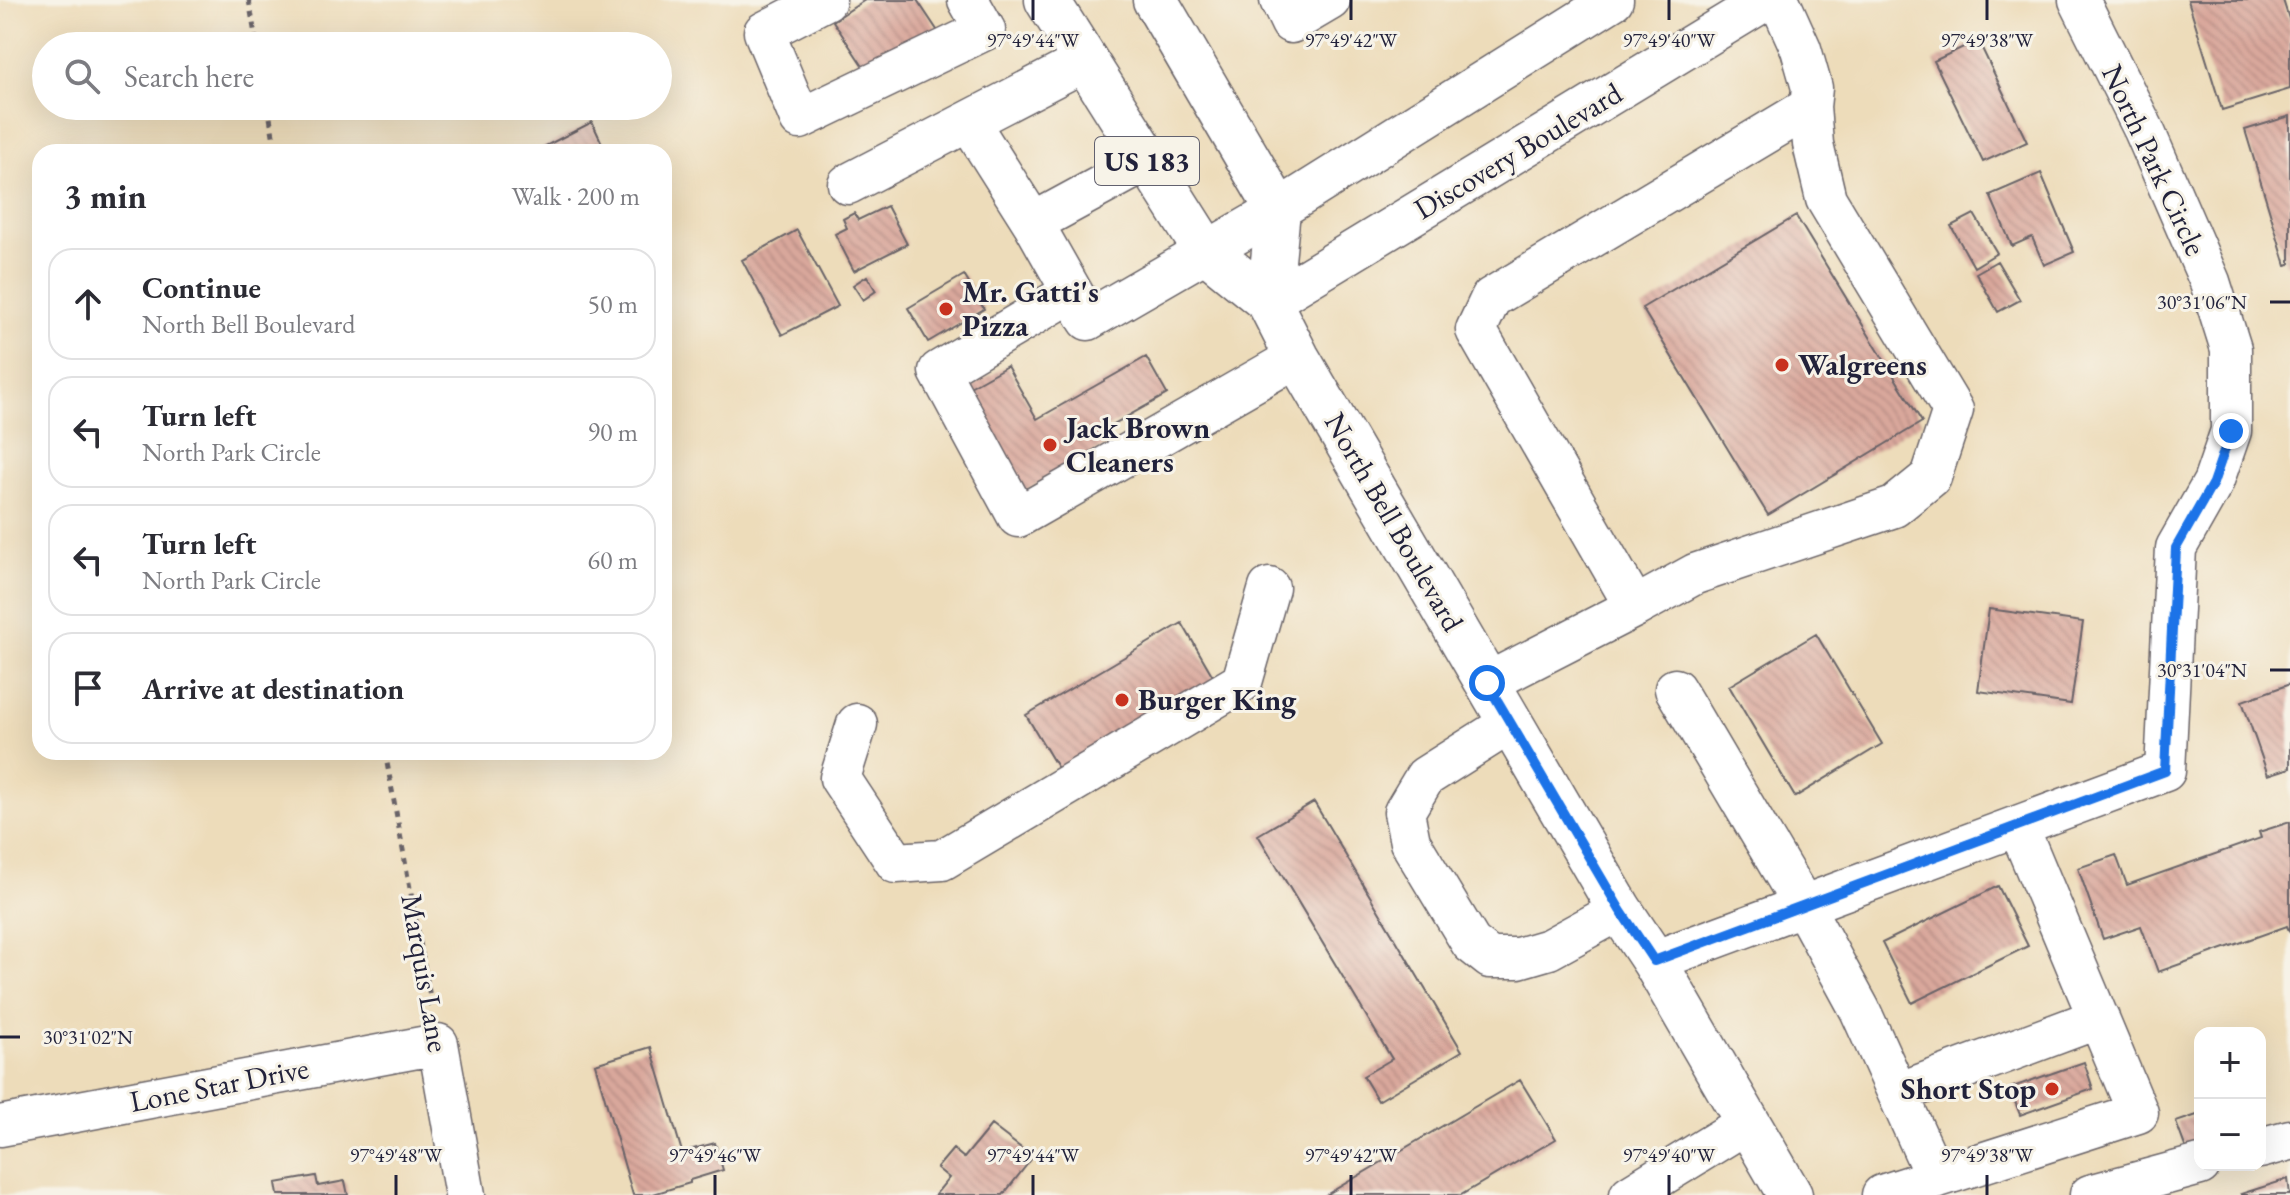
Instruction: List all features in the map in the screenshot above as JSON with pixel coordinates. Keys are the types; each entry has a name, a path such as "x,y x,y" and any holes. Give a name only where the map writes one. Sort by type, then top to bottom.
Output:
{"main road":[{"name":"North Bell Boulevard","path":"1047,0 1205,250 1269,302 1297,357 1487,683 1790,1195"},
{"name":"US 183","path":"1155,0 1278,210"},
{"path":"1269,302 1278,210"}],"street":[{"path":"826,0 764,32 800,119 985,30 968,0"},
{"path":"1280,0 1291,23 1330,0"},
{"path":"969,122 1033,223 1088,320 1278,210 1613,0"},
{"name":"Discovery Boulevard","path":"1269,302 1766,0"},
{"path":"1487,683 1695,574 1894,507 1931,477 1953,410 1826,199 1813,144 1812,88 1801,49 1779,0"},
{"name":"North Park Circle","path":"1654,961 2165,771 2176,548 2213,483 2231,431 2231,349 2210,282 2144,130 2079,0"},
{"path":"848,184 1087,60"},
{"path":"1635,607 1476,330 1491,298 1810,107"},
{"path":"1033,223 1147,161"},
{"path":"1072,292 939,371 1018,517 1297,357"},
{"path":"857,724 840,778 896,863 942,860 1242,682 1269,588"},
{"path":"1675,689 1804,907 1860,1010 1936,1178"},
{"path":"1512,722 1425,777 1404,812 1410,842 1471,943 1490,958 1518,958 1549,949 1620,910"},
{"path":"1882,1195 2138,1113 2018,826"},
{"path":"1898,1093 2099,1018"},
{"name":"Lone Star Drive","path":"0,1126 438,1044"},
{"name":"Marquis Lane","path":"438,1044 465,1195"},
{"path":"1630,1195 1747,1123"},
{"path":"2266,1146 2290,1140"},
{"path":"2090,1195 2194,1167"}],"path":[{"path":"249,0 255,32"},
{"path":"270,120 275,144"},
{"name":"Marquis Lane","path":"386,760 438,1044"}],"building":[{"path":"865,0 917,0 939,33 870,77 833,21"},
{"path":"2188,0 2283,0 2290,22 2290,89 2222,110"},
{"path":"1978,40 2027,142 1983,162 1934,61"},
{"path":"2290,116 2290,264 2286,265 2245,130"},
{"path":"592,122 602,144 549,144"},
{"path":"2041,173 2074,252 2044,265 2032,237 2012,246 1990,195"},
{"path":"887,206 907,244 854,271 835,234 847,228 843,219 854,213 858,220"},
{"path":"1974,214 1997,253 1974,267 1951,226"},
{"name":"Walgreens","path":"1796,216 1922,422 1768,515 1642,308"},
{"path":"797,230 838,306 782,335 742,260"},
{"path":"1997,261 2020,300 1998,312 1976,273"},
{"name":"Mr. Gatti's Pizza","path":"964,275 984,309 928,342 908,308"},
{"path":"867,276 876,291 863,300 853,285"},
{"path":"1146,357 1167,394 1105,429 1112,442 1020,494 961,392 1007,366 1037,419"},
{"path":"1989,609 2083,622 2071,704 1978,691"},
{"name":"Burger King","path":"1182,623 1218,685 1063,777 1026,715"},
{"path":"1816,634 1882,744 1795,797 1729,686"},
{"path":"2290,684 2290,768 2268,775 2242,701"},
{"path":"1314,802 1462,1051 1378,1101 1363,1076 1392,1059 1258,835"},
{"path":"2290,822 2290,933 2287,926 2158,972 2141,926 2103,939 2078,868 2116,855 2127,885 2261,838 2259,832"},
{"path":"1998,886 2028,946 1912,1003 1882,943"},
{"path":"651,1047 682,1152 715,1143 723,1170 650,1195 633,1195 595,1064"},
{"name":"Short Stop","path":"2084,1062 2093,1089 2020,1115 2010,1088"},
{"path":"1520,1080 1556,1139 1461,1195 1326,1195"},
{"path":"2194,1116 2194,1146 2186,1149 2176,1122"},
{"path":"991,1125 1033,1157 1003,1195 935,1195 949,1178 937,1168 953,1149 964,1158"},
{"path":"316,1176 318,1186 345,1181 348,1195 278,1195 276,1183"},
{"path":"2288,1179 2290,1195 2241,1194"}],"place":[{"name":"Mr. Gatti's Pizza","path":"946,309"},
{"name":"Walgreens","path":"1782,365"},
{"name":"Jack Brown Cleaners","path":"1050,445"},
{"name":"Burger King","path":"1122,700"},
{"name":"Short Stop","path":"2052,1089"}],"route":[{"path":"1487,683 1620,910 1654,961 2165,771 2176,548 2213,483 2231,431"}]}
